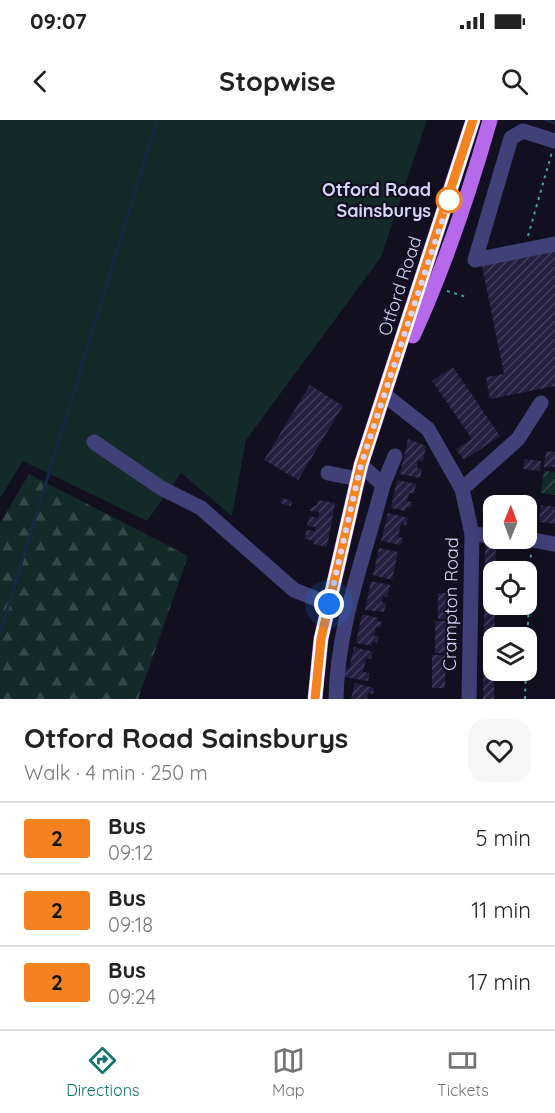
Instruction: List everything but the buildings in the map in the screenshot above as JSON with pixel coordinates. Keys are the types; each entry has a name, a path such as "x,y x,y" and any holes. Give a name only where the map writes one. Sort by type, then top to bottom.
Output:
{"main road":[{"name":"Otford Road","path":"315,699 321,639 360,472 473,120"},
{"name":"Otford Road","path":"386,396 436,287 476,171 490,120"}],"street":[{"path":"554,140 523,131 511,138 475,260 555,244"},
{"name":"Crampton Road","path":"386,396 428,429 462,489 472,534 469,699"},
{"path":"462,489 518,439 541,403"},
{"path":"94,441 161,488 201,508 294,590 329,604"},
{"path":"336,699 337,672 342,644 383,485 395,456"},
{"path":"328,473 360,472 383,485"},
{"path":"472,534 483,535"},
{"path":"537,541 555,544"}],"path":[{"path":"526,249 554,140"},
{"path":"436,287 466,297"},
{"path":"526,627 527,549"},
{"path":"525,699 526,681"}],"green space":[{"path":"0,120 427,120 381,257 246,440 232,516 181,473 147,521 23,461 0,498"},
{"path":"544,471 555,472 555,495 541,493"},
{"path":"29,474 188,556 138,699 0,699 0,523"}],"waterway":[{"path":"0,633 157,120"},
{"path":"546,120 555,123"}],"bus line":[{"name":"2","path":"315,699 321,639 361,465 386,396 473,120"}],"place":[{"name":"Otford Road Sainsburys","path":"449,200"}],"route":[{"path":"329,604 361,465 386,396 449,200"}]}
